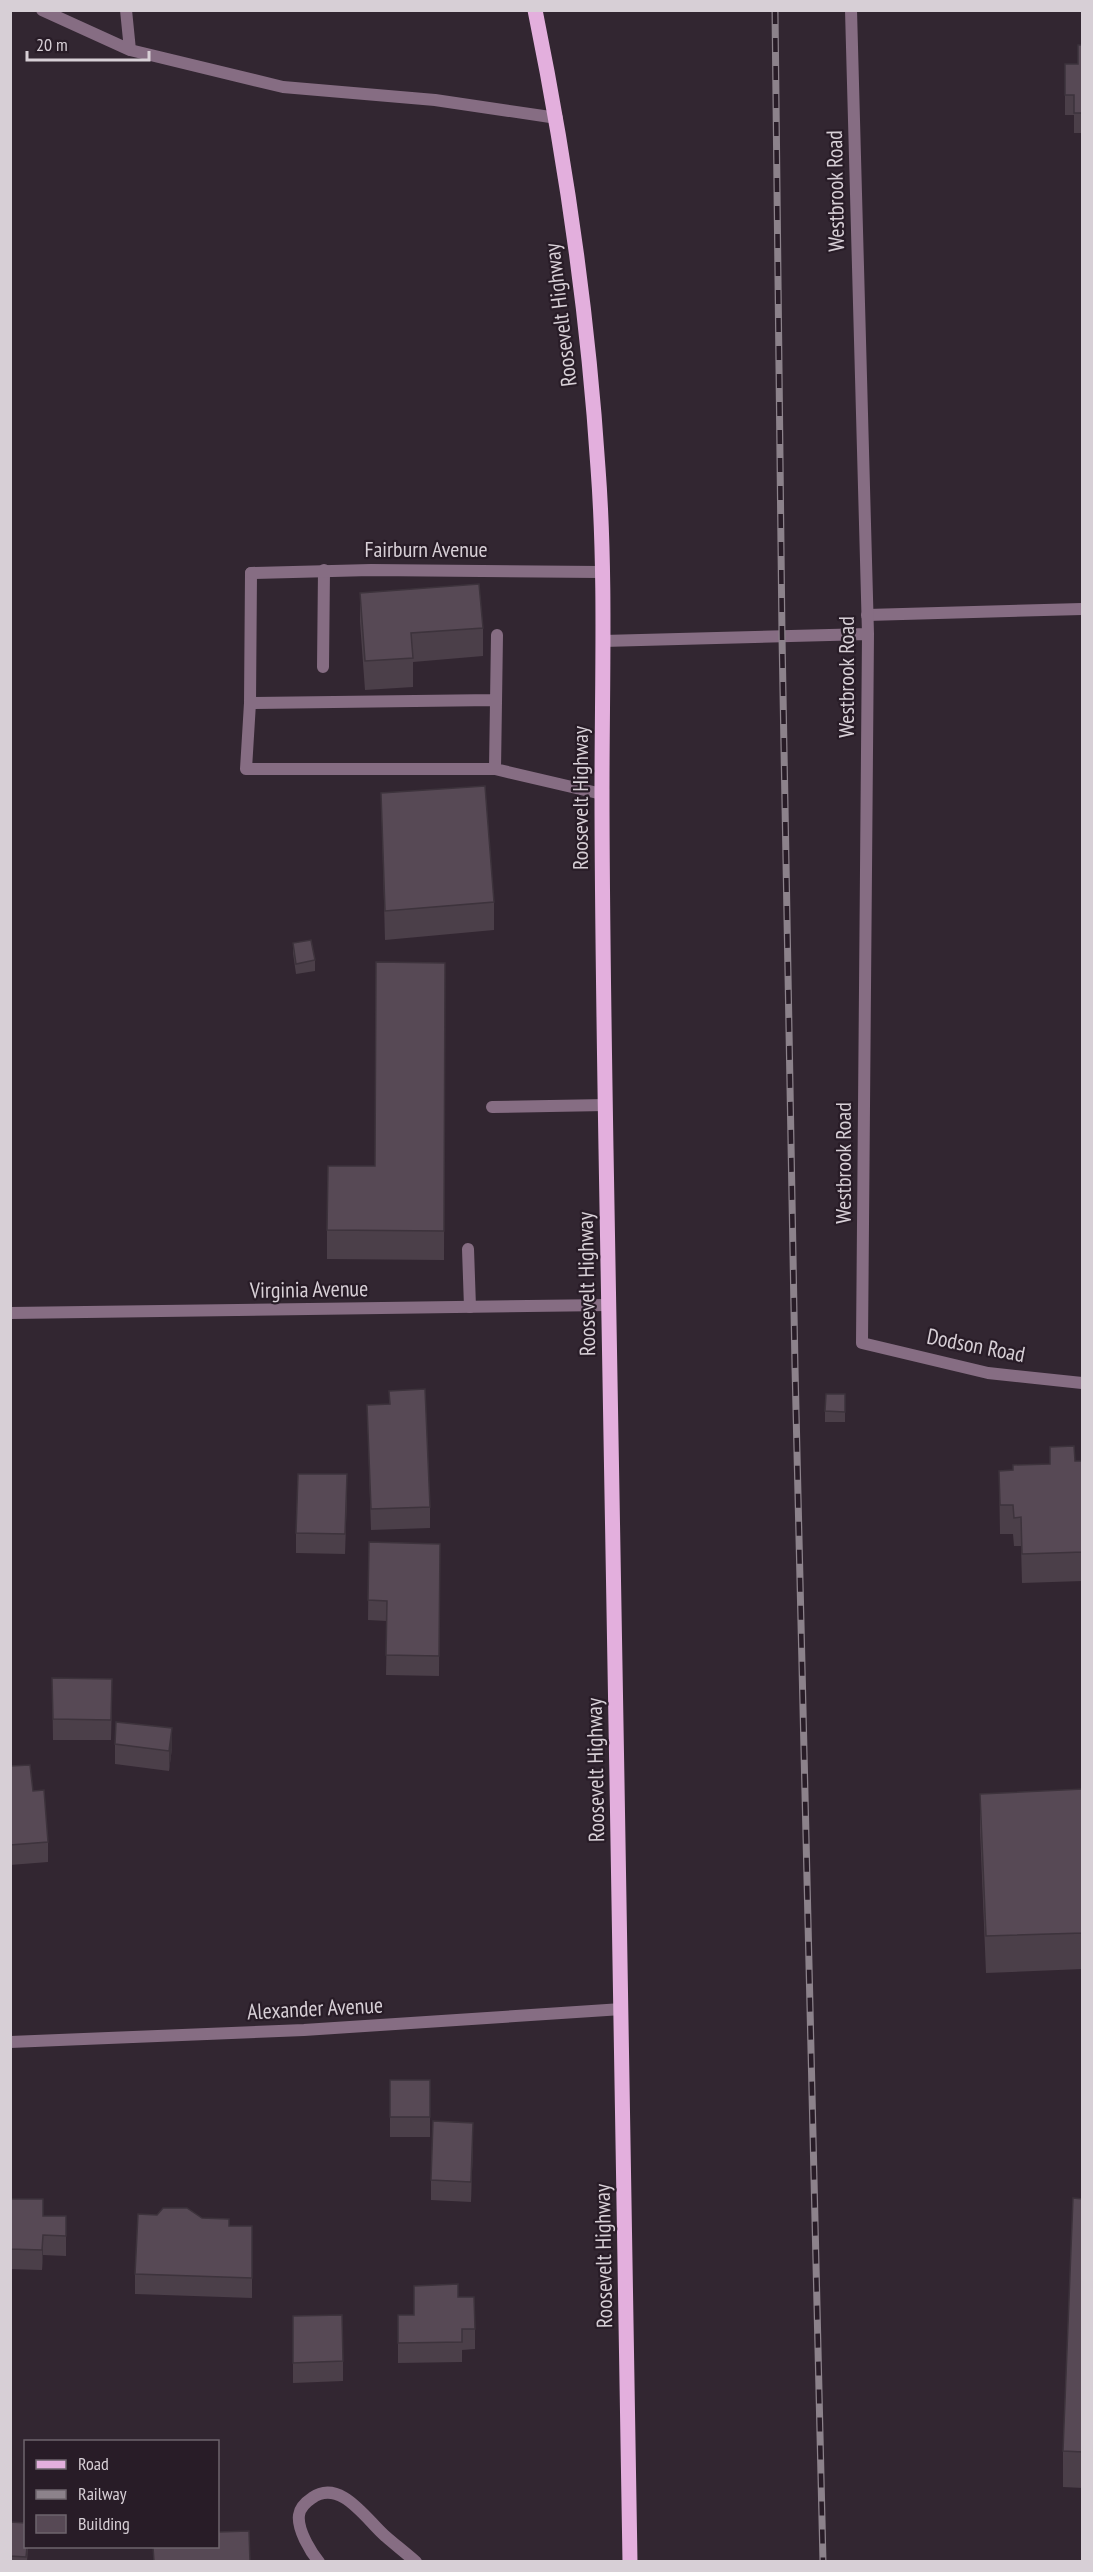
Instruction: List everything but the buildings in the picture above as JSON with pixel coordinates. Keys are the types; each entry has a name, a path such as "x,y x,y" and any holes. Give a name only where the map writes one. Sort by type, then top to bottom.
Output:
{"main road":[{"name":"Roosevelt Highway","path":"535,10 557,118 585,307 599,475 603,641 602,794 608,1305 630,2562"}],"street":[{"path":"42,10 130,50 283,87 435,100 557,118"},
{"path":"126,10 130,50"},
{"name":"Westbrook Road","path":"851,10 868,634 862,1343"},
{"path":"323,667 324,570"},
{"name":"Fairburn Avenue","path":"250,703 251,573 324,570 600,572"},
{"path":"867,615 1083,609"},
{"path":"603,641 868,634"},
{"path":"495,769 497,635"},
{"path":"495,700 250,703 246,770 495,769 602,794"},
{"path":"492,1107 606,1105"},
{"path":"468,1250 470,1307"},
{"name":"Virginia Avenue","path":"10,1314 608,1305"},
{"name":"Dodson Road","path":"862,1343 988,1373 1083,1383"},
{"name":"Alexander Avenue","path":"10,2042 304,2030 622,2009"},
{"path":"319,2562 301,2530 298,2517 303,2504 318,2494 333,2493 351,2502 382,2534 416,2562"}],"railway":[{"path":"775,10 782,636 795,1367 823,2562"}]}
